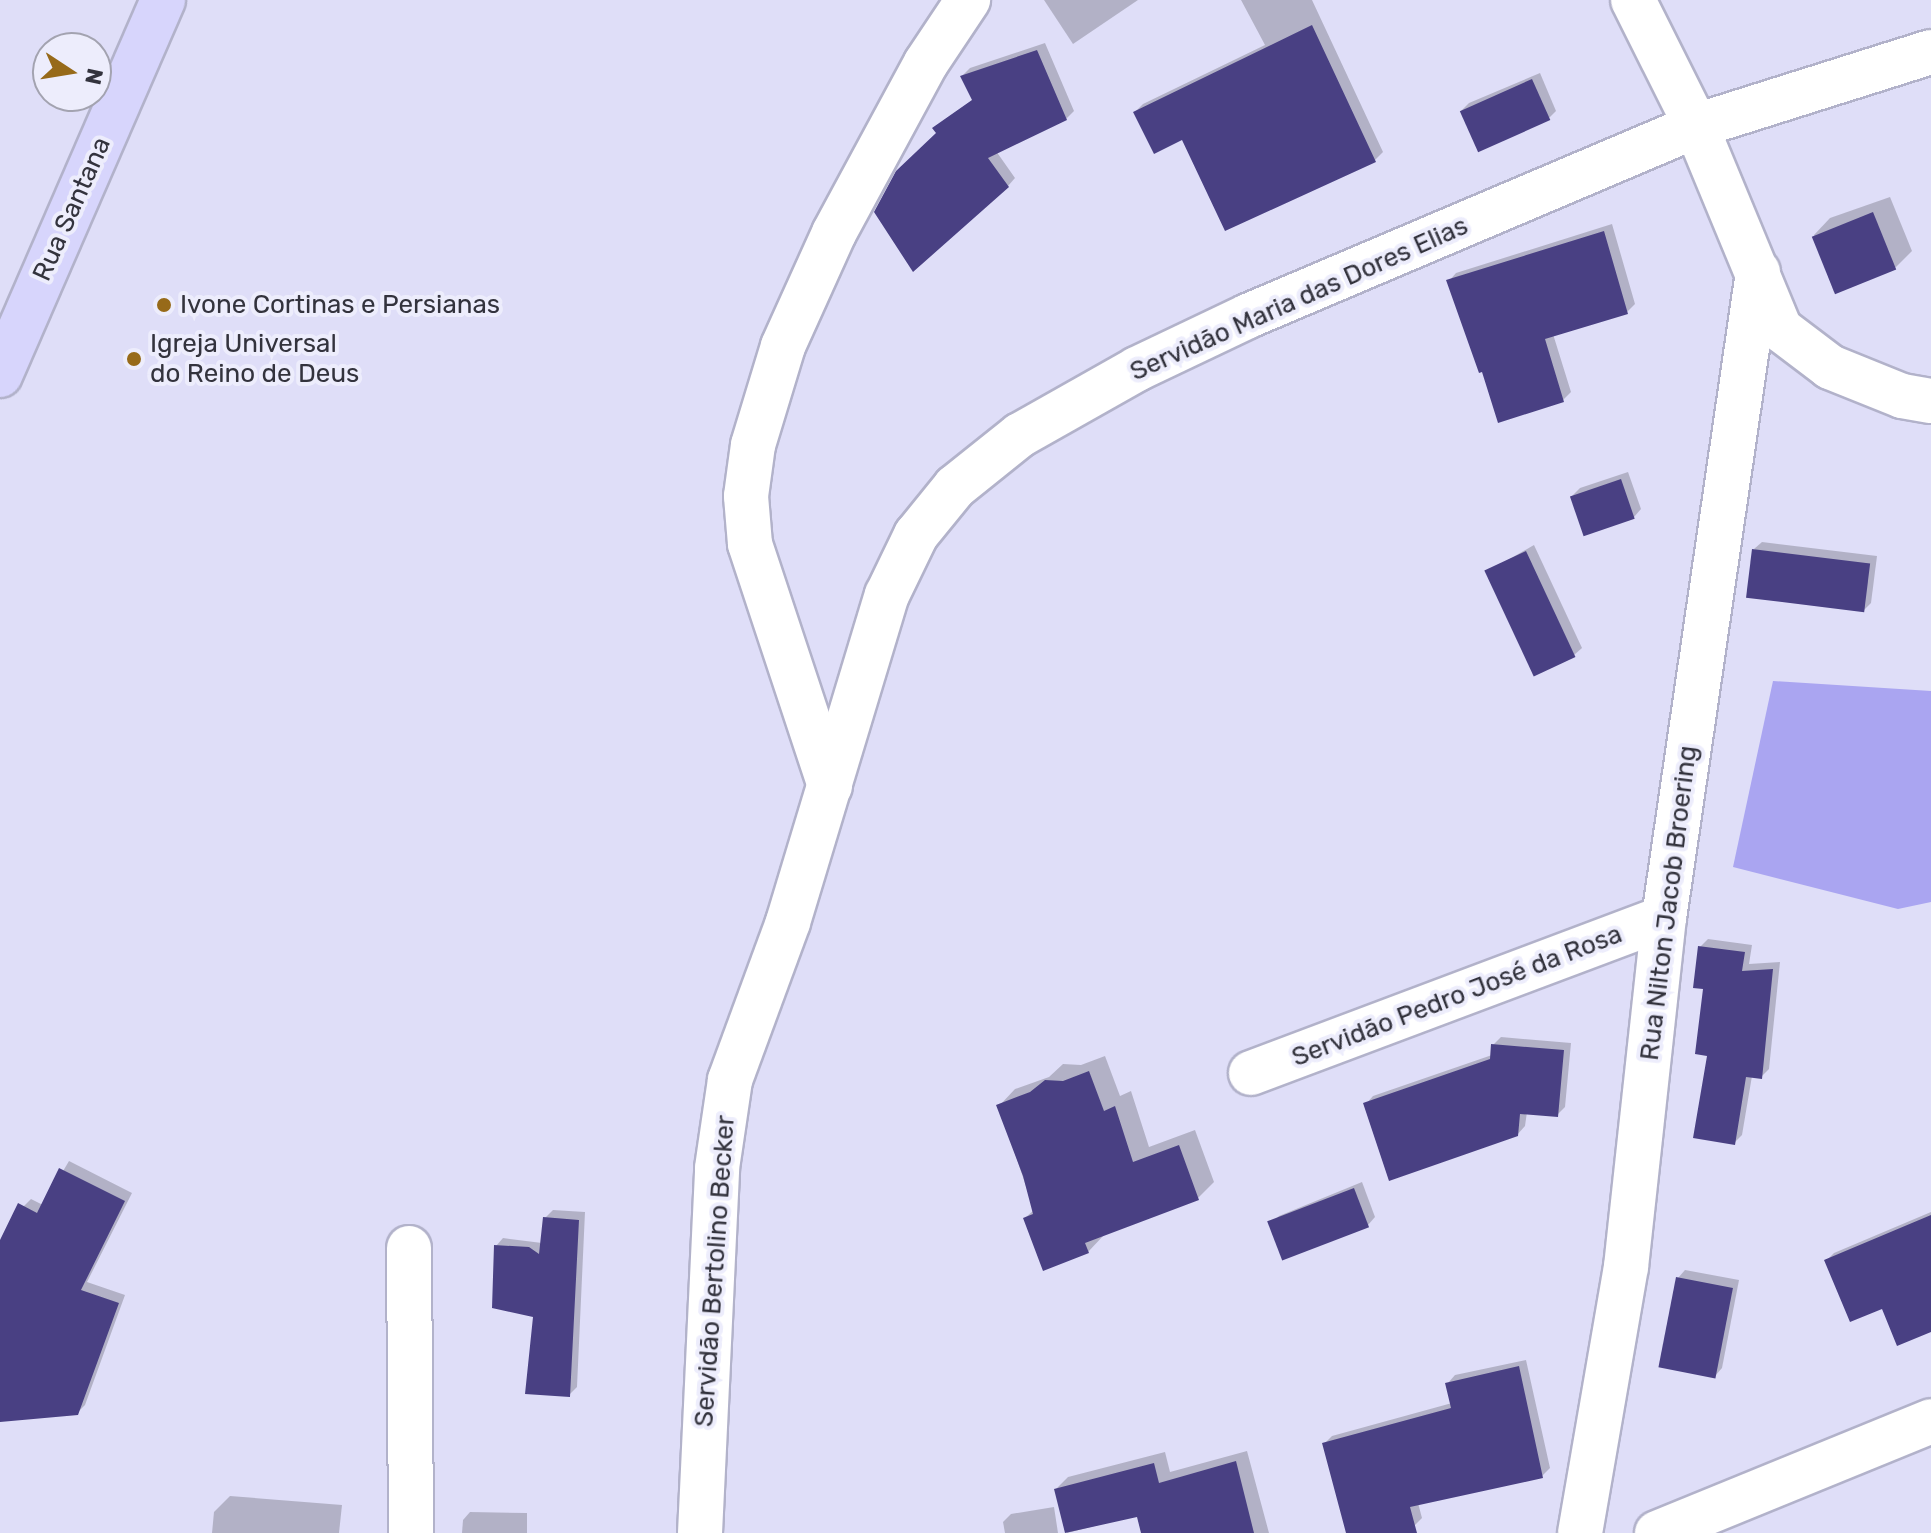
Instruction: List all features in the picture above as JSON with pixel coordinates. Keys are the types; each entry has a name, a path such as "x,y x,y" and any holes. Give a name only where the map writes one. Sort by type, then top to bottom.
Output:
{"main road":[{"name":"Rua Santana","path":"0,375 163,0"}],"street":[{"path":"830,786 750,544 746,496 753,445 783,346 834,233 926,63 968,0"},
{"path":"1633,0 1696,126 1780,329 1830,367 1875,387 1931,401"},
{"name":"Servidão Maria das Dores Elias","path":"830,786 887,595 916,535 955,487 1020,435 1137,369 1248,316 1696,126 1931,52"},
{"name":"Rua Nilton Jacob Broering","path":"1580,1533 1626,1267 1664,918 1758,272"},
{"name":"Servidão Bertolino Becker","path":"700,1533 717,1168 722,1120 730,1080 788,922 830,786"},
{"name":"Servidão Pedro José da Rosa","path":"1251,1073 1664,918"},
{"path":"409,1248 411,1533"},
{"path":"1657,1533 1931,1421"}],"shaded area":[{"path":"1773,681 1931,691 1931,902 1898,909 1733,867"}],"building":[{"path":"1312,25 1376,162 1225,231 1182,140 1154,154 1133,112"},
{"path":"1037,50 1067,120 988,158 1009,187 913,272 874,212 896,171 936,133 932,128 972,100 960,76"},
{"path":"1532,79 1550,120 1478,152 1460,111"},
{"path":"1873,212 1896,269 1835,294 1812,237"},
{"path":"1604,231 1628,314 1545,339 1564,402 1498,423 1446,280"},
{"path":"1621,479 1635,519 1584,536 1570,497"},
{"path":"1752,549 1870,564 1864,612 1746,598"},
{"path":"1526,551 1575,657 1534,676 1484,570"},
{"path":"1698,946 1745,952 1742,971 1773,969 1762,1079 1746,1077 1735,1145 1693,1138 1707,1056 1695,1054 1703,989 1693,988"},
{"path":"1491,1044 1564,1050 1558,1117 1520,1114 1518,1136 1389,1181 1363,1103 1490,1059"},
{"path":"1089,1071 1104,1111 1115,1106 1133,1162 1179,1145 1199,1200 1085,1243 1089,1253 1043,1271 1023,1218 1033,1214 1023,1176 996,1105 1030,1092 1045,1080 1063,1081"},
{"path":"59,1168 125,1201 81,1290 119,1303 78,1415 0,1422 0,1240 18,1203 37,1213"},
{"path":"1354,1188 1369,1227 1282,1261 1267,1221"},
{"path":"1931,1215 1931,1332 1897,1346 1882,1309 1850,1322 1824,1260"},
{"path":"543,1217 579,1220 570,1397 525,1394 533,1317 492,1308 494,1245 529,1247 539,1254"},
{"path":"1676,1277 1733,1288 1715,1378 1658,1367"},
{"path":"1519,1366 1543,1478 1410,1507 1417,1533 1346,1533 1322,1443 1451,1408 1445,1383"},
{"path":"1236,1461 1254,1533 1141,1533 1137,1517 1065,1533 1054,1489 1154,1463 1159,1483"}],"place":[{"name":"Ivone Cortinas e Persianas","path":"164,305"},
{"name":"Igreja Universal do Reino de Deus","path":"134,359"}]}
